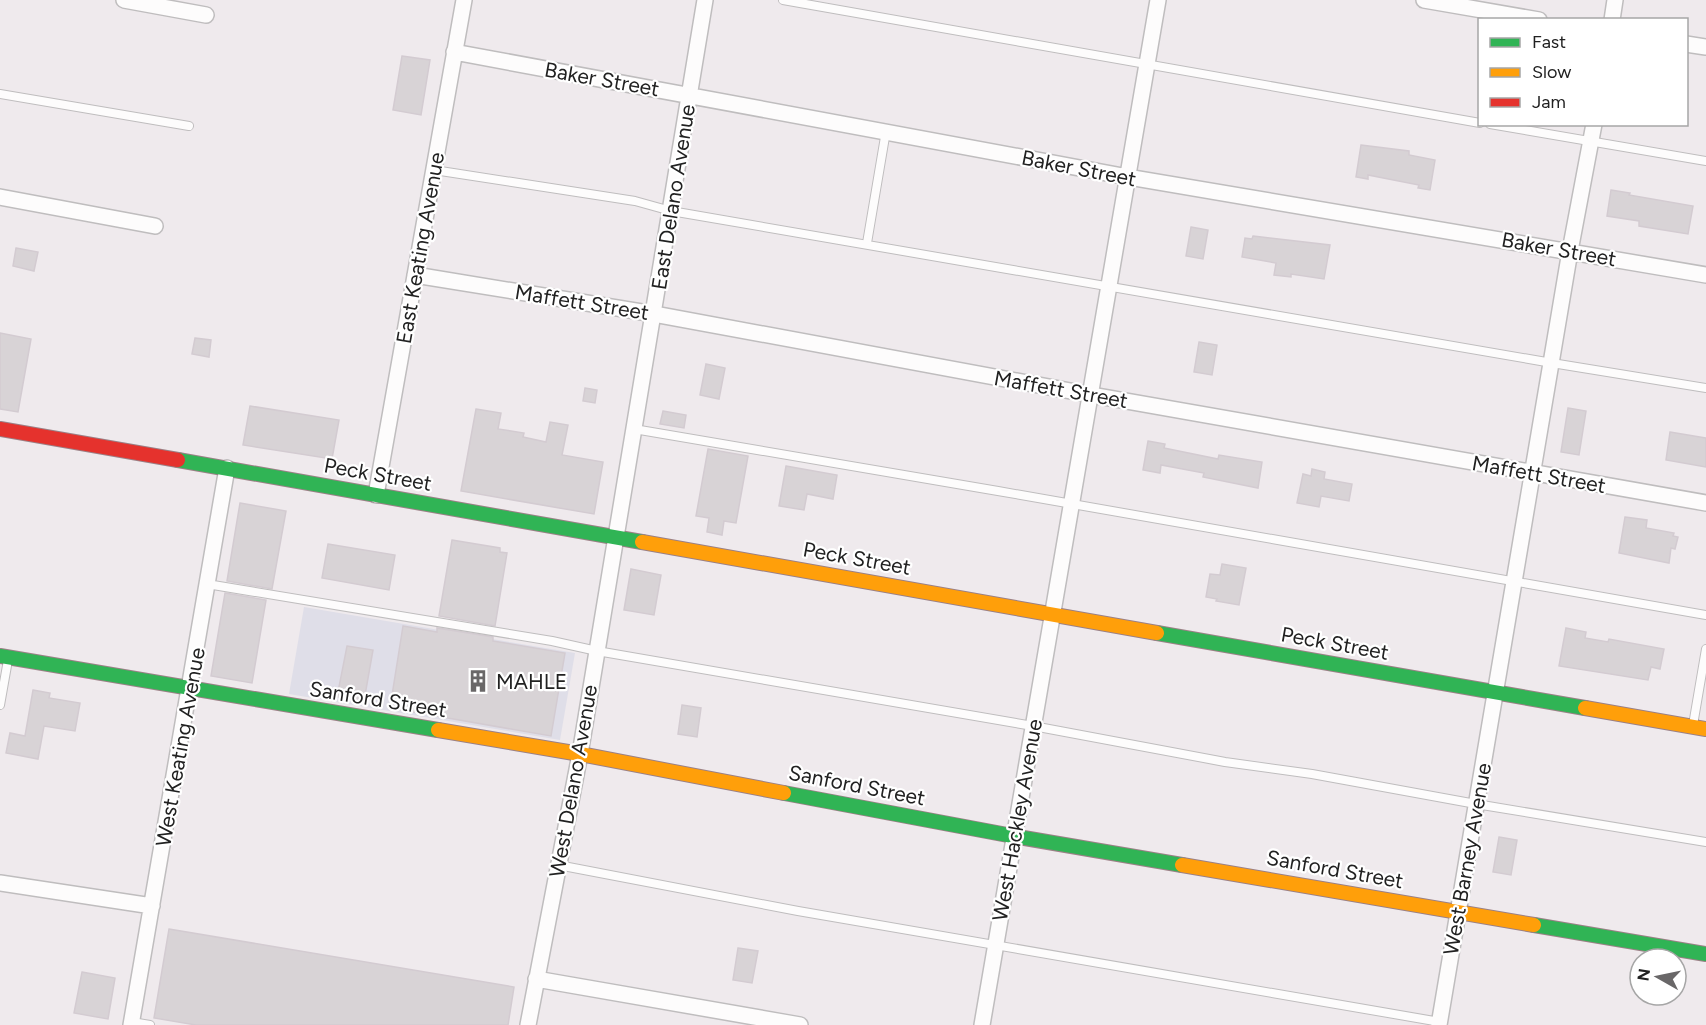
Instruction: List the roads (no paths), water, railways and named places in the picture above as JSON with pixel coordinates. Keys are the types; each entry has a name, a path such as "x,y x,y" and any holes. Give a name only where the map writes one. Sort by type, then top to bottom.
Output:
{"street":[{"path":"124,0 206,15"},
{"name":"East Keating Avenue","path":"376,495 464,0"},
{"name":"East Delano Avenue","path":"616,536 705,0"},
{"name":"West Hackley Avenue","path":"982,1025 1158,0"},
{"path":"1424,0 1528,18"},
{"path":"1612,18 1615,0"},
{"path":"1688,44 1706,47"},
{"name":"Baker Street","path":"454,52 1128,177 1706,275"},
{"name":"West Barney Avenue","path":"1439,1024 1570,251 1594,126"},
{"path":"0,197 155,226"},
{"name":"Maffett Street","path":"415,275 654,314 1092,395 1706,503"},
{"name":"Peck Street","path":"0,429 1699,727"},
{"name":"West Keating Avenue","path":"131,1023 227,468"},
{"name":"West Delano Avenue","path":"528,1025 580,754 616,536"},
{"name":"Sanford Street","path":"4,656 580,754 1014,836 1706,954"},
{"path":"0,883 152,906"},
{"path":"536,979 800,1025"}],"lane":[{"path":"783,0 1478,123"},
{"path":"0,94 189,126"},
{"path":"1502,126 1706,161"},
{"path":"867,243 886,131"},
{"path":"434,170 623,200 671,211 1706,388"},
{"path":"634,429 1706,615"},
{"path":"207,584 530,637 597,651 1033,726 1225,762 1371,784 1706,842"},
{"path":"1699,727 1706,649"},
{"path":"0,705 4,656"},
{"path":"558,865 798,911 1439,1024"},
{"path":"131,1023 150,1025"}],"place":[{"name":"MAHLE","path":"478,681"}]}
